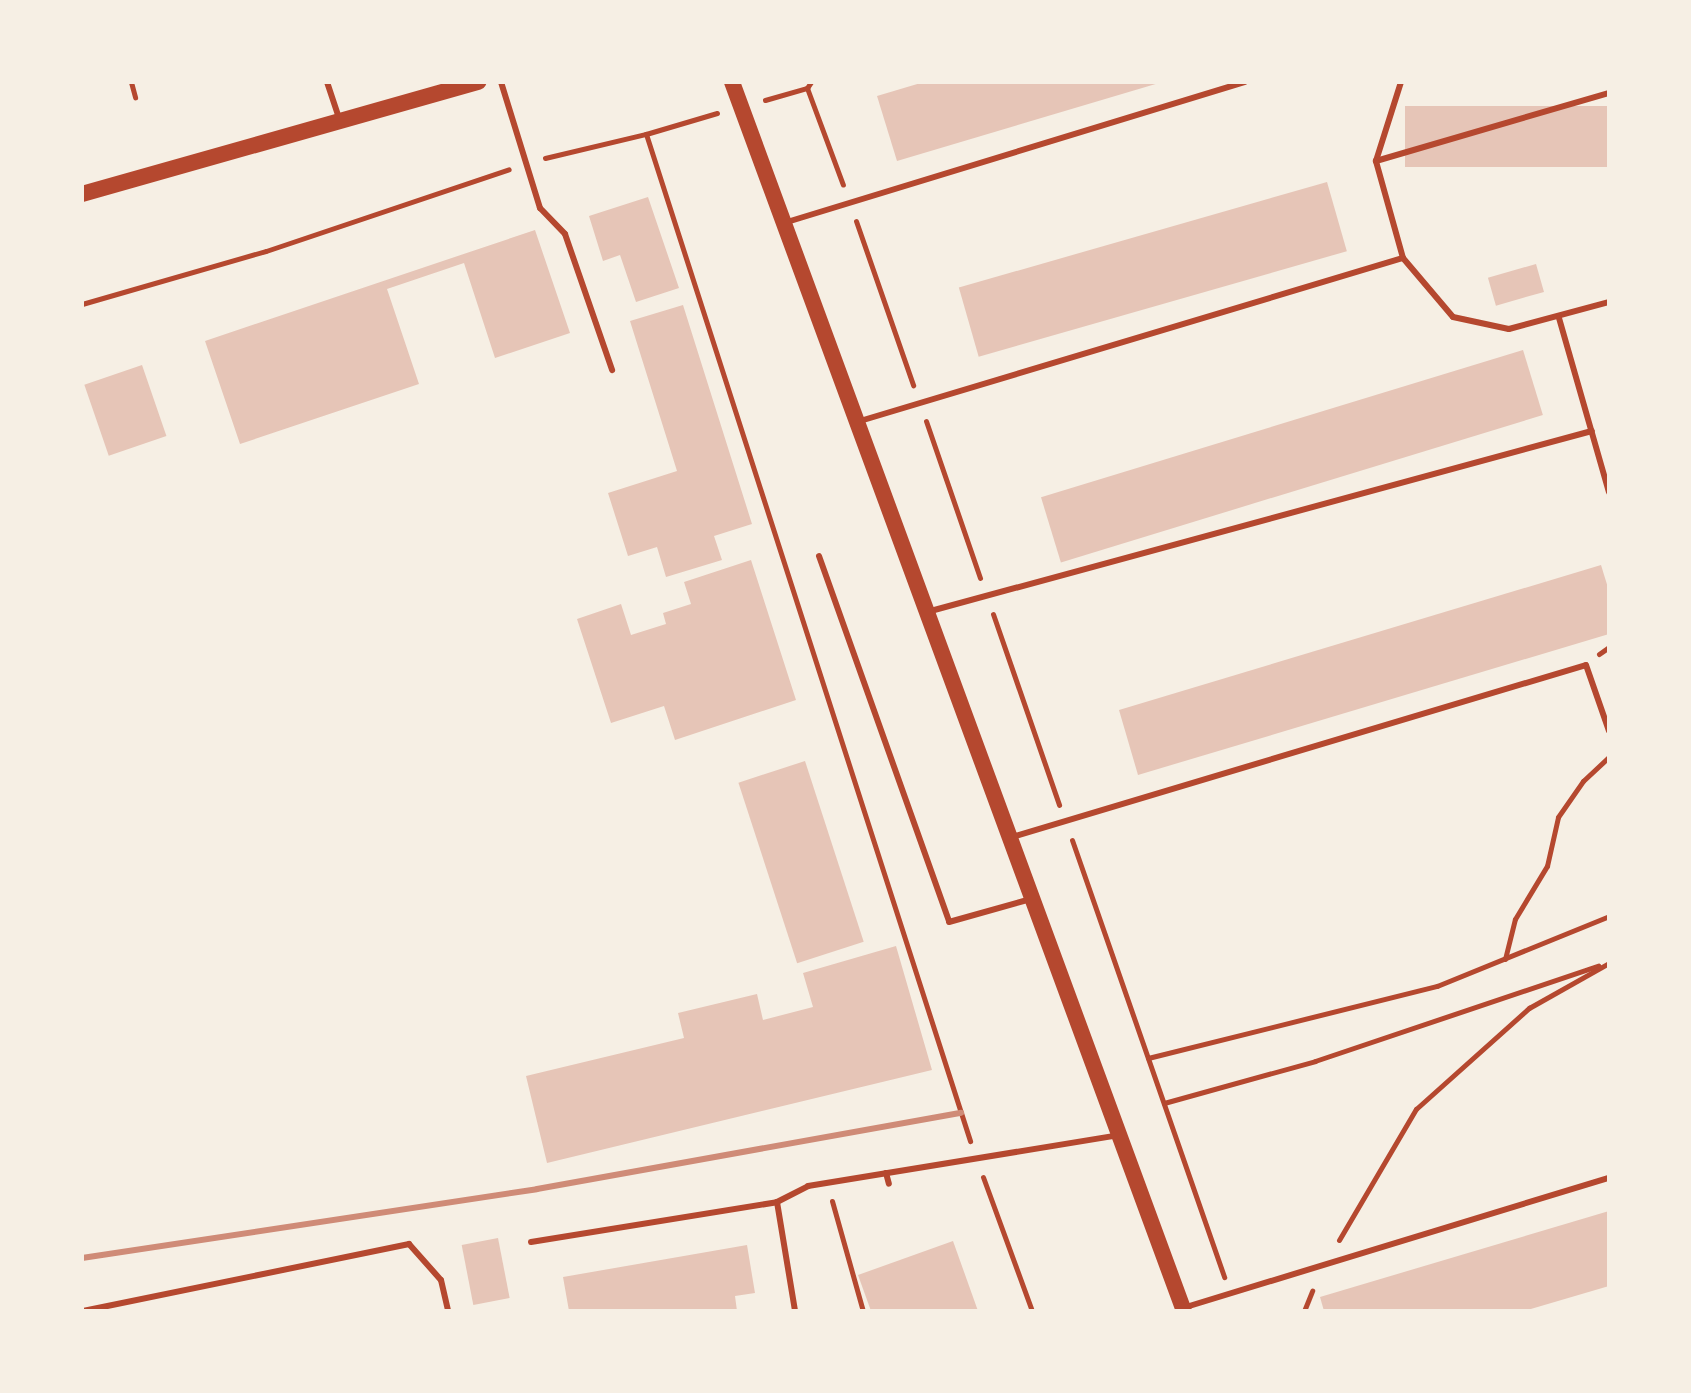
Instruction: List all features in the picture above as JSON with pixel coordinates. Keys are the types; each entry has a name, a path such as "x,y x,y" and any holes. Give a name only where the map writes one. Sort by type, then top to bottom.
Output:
{"main road":[{"path":"82,194 478,82"},
{"path":"732,82 787,222 1008,838 1183,1310"}],"lane":[{"path":"327,82 340,121"},
{"path":"501,82 540,208 565,234 612,370"},
{"path":"787,222 1245,82"},
{"path":"1401,82 1376,161 1403,258 1453,317 1509,329 1559,318 1609,302"},
{"path":"1376,161 1609,93"},
{"path":"858,421 1403,258"},
{"path":"1559,318 1609,492"},
{"path":"927,612 1592,431"},
{"path":"819,556 949,922 1031,899"},
{"path":"1008,838 1586,665 1609,731"},
{"path":"531,1242 777,1202 826,1183 975,1156 1119,1135"},
{"path":"886,1173 889,1184"},
{"path":"1183,1310 1609,1178"},
{"path":"777,1202 795,1311"},
{"path":"83,1311 409,1244 441,1280 448,1311"}],"path":[{"path":"131,82 135,97"},
{"path":"807,88 850,203 1230,1294"},
{"path":"82,304 266,251 526,163 646,134 975,1156 1032,1311"},
{"path":"1505,959 1515,919 1547,866 1558,817 1583,781 1609,757"},
{"path":"1148,1058 1437,986 1609,916"},
{"path":"1164,1103 1315,1061 1609,962"},
{"path":"1304,1311 1324,1265 1416,1109 1529,1008 1609,962"},
{"path":"826,1183 863,1311"}],"building":[{"path":"924,82 1159,83 897,161 877,96"},
{"path":"1405,106 1609,106 1609,167 1405,167"},
{"path":"1327,182 1347,251 979,357 959,288"},
{"path":"648,197 679,288 636,302 620,255 603,261 589,216"},
{"path":"535,230 570,333 495,358 464,263 387,289 419,384 240,444 205,341"},
{"path":"1536,264 1544,292 1496,306 1488,278"},
{"path":"683,305 752,524 714,536 722,560 666,577 657,547 628,556 608,493 677,471 630,321"},
{"path":"1523,350 1543,415 1061,562 1041,497"},
{"path":"142,365 166,436 109,456 84,385"},
{"path":"751,560 796,700 675,740 664,706 611,723 577,619 621,604 631,635 666,624 663,613 691,604 684,582"},
{"path":"1601,565 1609,591 1609,634 1138,775 1119,710"},
{"path":"805,761 864,942 797,963 738,783"},
{"path":"896,946 932,1070 547,1163 526,1076 684,1038 678,1013 757,994 763,1020 813,1007 803,973"},
{"path":"1609,1211 1609,1286 1524,1311 1324,1311 1320,1297"},
{"path":"498,1238 510,1298 473,1305 462,1245"},
{"path":"953,1241 978,1311 871,1311 858,1275"},
{"path":"747,1245 755,1293 735,1296 737,1311 569,1311 563,1277"}],"railway":[{"path":"82,1258 537,1189 961,1113"}]}
